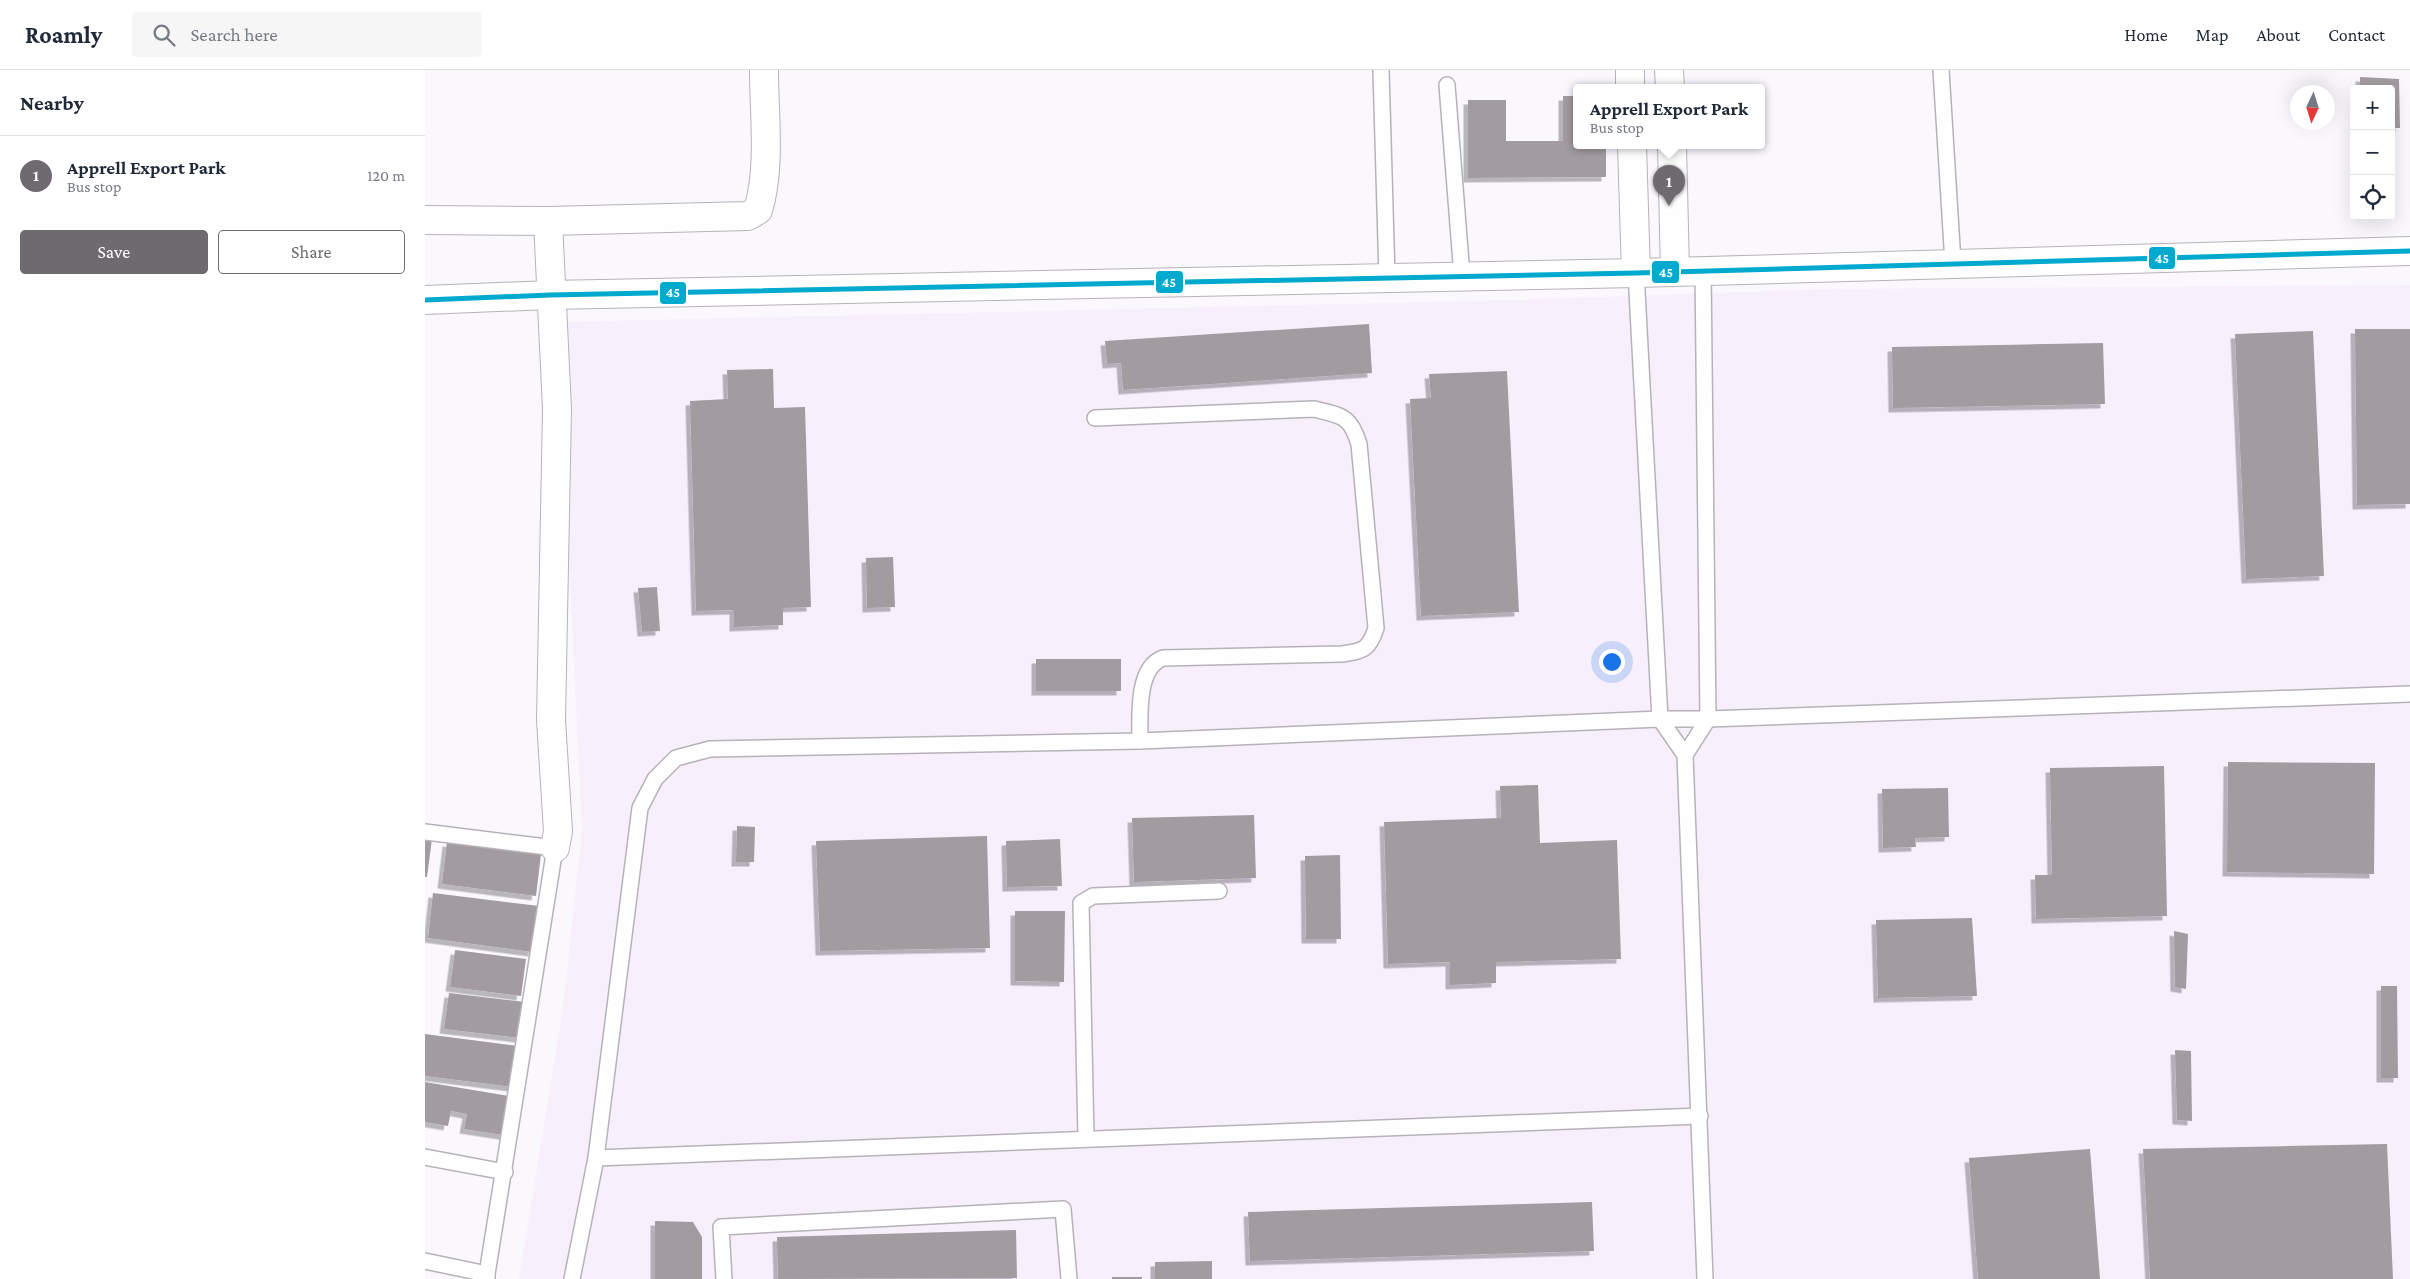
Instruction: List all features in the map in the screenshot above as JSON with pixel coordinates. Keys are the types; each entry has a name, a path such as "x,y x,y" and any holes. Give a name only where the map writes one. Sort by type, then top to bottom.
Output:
{"main road":[{"path":"425,220 548,221 733,218 748,216 758,210 765,173 764,70"},
{"path":"1630,70 1630,84"},
{"path":"1669,70 1670,84"},
{"path":"1632,149 1636,273"},
{"path":"1672,149 1675,270"},
{"path":"548,221 550,294 557,408 551,720 558,831 555,848"},
{"path":"425,300 550,294 1636,273 1675,270 2410,251"}],"lane":[{"path":"1381,70 1387,277"},
{"path":"1941,70 1953,263"},
{"path":"1447,85 1463,276"},
{"path":"1685,755 1708,719 1703,270"},
{"path":"1636,273 1660,719 1685,755 1705,1279"},
{"path":"1095,418 1314,409 1340,415 1353,425 1359,444 1376,628 1372,641 1362,651 1342,654 1163,658 1155,661 1148,668 1143,689 1140,711 1140,741"},
{"path":"572,1279 596,1158 640,808 655,779 676,758 710,749 1140,741 1660,719 1708,719 2410,694"},
{"path":"425,832 555,848 487,1277 425,1261"},
{"path":"1086,1138 1081,903 1093,896 1219,891"},
{"path":"596,1158 1700,1116"},
{"path":"425,1157 505,1172"},
{"path":"724,1279 721,1226 1063,1209 1069,1279"}],"shaded area":[{"path":"2410,285 2410,1279 519,1279 563,1008 582,830 557,322 1513,300 1827,289"}],"building":[{"path":"2360,77 2399,79 2400,128 2395,128 2395,85 2360,85"},
{"path":"1563,96 1573,96 1573,149 1606,149 1606,177 1468,178 1468,100 1506,100 1506,141 1563,141"},
{"path":"1369,324 1372,373 1123,390 1121,363 1107,364 1105,341"},
{"path":"2355,329 2410,329 2410,504 2357,505"},
{"path":"2313,331 2324,576 2246,579 2235,334"},
{"path":"2103,343 2105,404 1893,408 1892,347"},
{"path":"773,369 774,408 805,407 811,607 783,608 783,625 734,627 734,610 696,611 690,401 728,399 727,370"},
{"path":"1507,371 1519,612 1421,616 1410,399 1431,398 1429,374"},
{"path":"893,557 895,607 867,608 866,558"},
{"path":"657,587 660,631 642,632 638,588"},
{"path":"1036,659 1121,659 1121,691 1036,691"},
{"path":"2228,762 2375,763 2374,874 2227,872"},
{"path":"2164,766 2167,916 2036,919 2035,875 2052,875 2050,768"},
{"path":"1538,785 1540,843 1617,840 1621,959 1496,962 1496,983 1450,985 1450,962 1388,964 1384,822 1501,818 1500,786"},
{"path":"1948,788 1949,837 1915,838 1916,847 1883,848 1882,789"},
{"path":"1254,815 1256,878 1134,882 1132,818"},
{"path":"737,826 755,827 754,862 736,862"},
{"path":"987,836 990,948 820,951 816,841"},
{"path":"425,838 432,839 427,877 425,877"},
{"path":"1060,839 1062,886 1007,887 1006,841"},
{"path":"447,842 541,854 536,896 442,884"},
{"path":"1340,855 1341,939 1306,939 1305,856"},
{"path":"433,893 539,906 533,952 428,938"},
{"path":"1015,911 1065,911 1064,982 1015,981"},
{"path":"1972,918 1977,996 1878,998 1876,920"},
{"path":"2174,931 2188,934 2186,989 2175,987"},
{"path":"455,950 526,959 521,996 450,987"},
{"path":"2381,986 2397,986 2398,1078 2381,1078"},
{"path":"449,993 525,1002 520,1038 444,1029"},
{"path":"425,1034 518,1046 513,1087 425,1076"},
{"path":"2175,1050 2191,1051 2192,1121 2177,1120"},
{"path":"425,1082 515,1097 509,1136 464,1129 467,1114 451,1111 448,1126 425,1122"},
{"path":"2387,1144 2393,1279 2150,1279 2143,1149"},
{"path":"2090,1149 2100,1279 1978,1279 1969,1158"},
{"path":"1592,1202 1594,1251 1250,1261 1248,1212"},
{"path":"655,1221 693,1222 702,1237 702,1279 655,1279"},
{"path":"1016,1230 1017,1278 778,1279 777,1237"},
{"path":"1212,1261 1212,1279 1155,1279 1155,1262"},
{"path":"1112,1277 1142,1277 1142,1279 1112,1279"}],"transit line":[{"name":"45","path":"425,300 550,295 1636,273 2410,251"}],"place":[{"name":"Apprell Export Park","path":"1669,206"}]}
